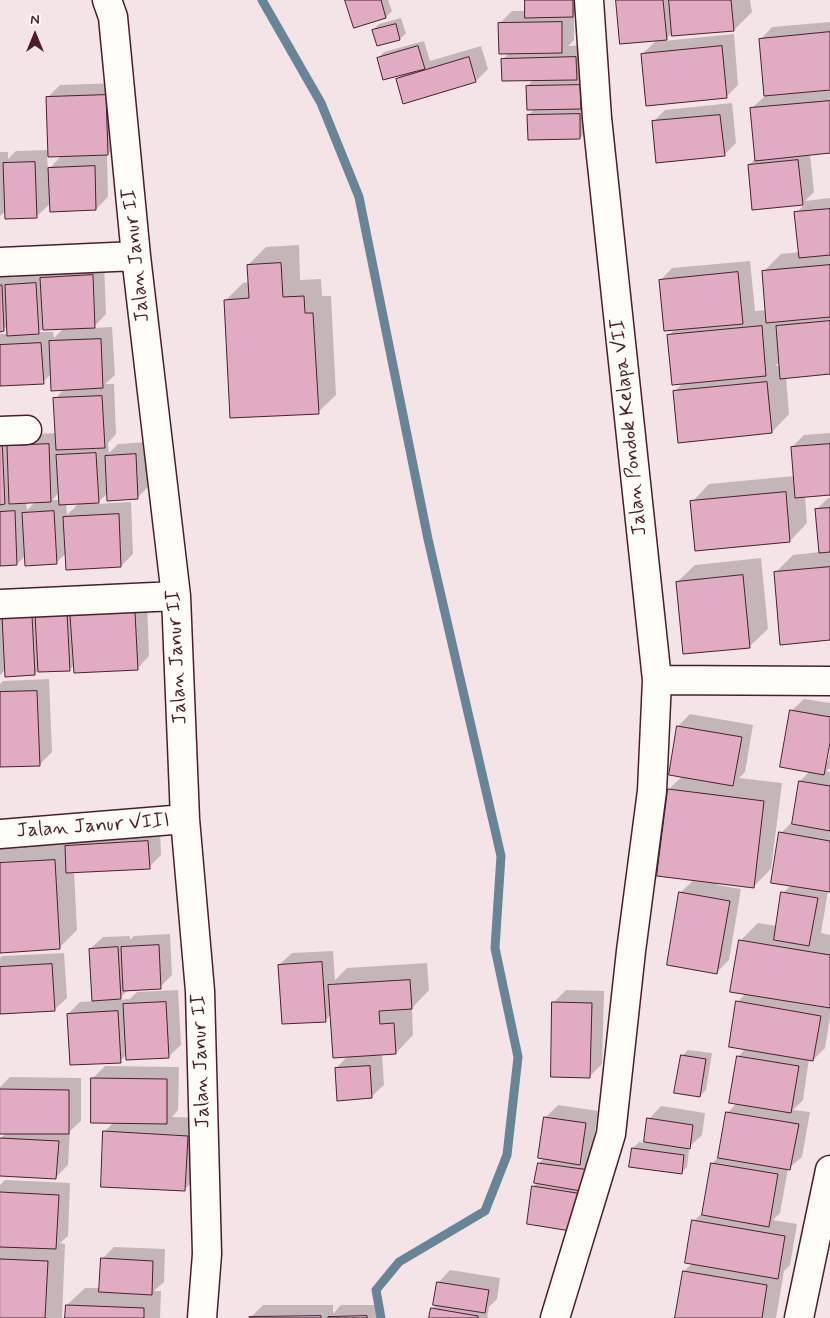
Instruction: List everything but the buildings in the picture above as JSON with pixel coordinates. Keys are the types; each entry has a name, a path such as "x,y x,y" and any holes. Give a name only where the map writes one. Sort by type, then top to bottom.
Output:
{"street":[{"name":"Jalan Janur II","path":"107,0 113,17 136,256 176,596 185,820 200,1000 207,1254 202,1318"},
{"name":"Jalan Pondok Kelapa VII","path":"555,1318 611,1134 631,951 652,791 657,680 597,118 589,0"},
{"path":"0,262 136,256"},
{"path":"0,431 27,430"},
{"path":"0,604 176,596"},
{"path":"657,680 830,681"},
{"name":"Jalan Janur VIII","path":"0,834 185,820"},
{"path":"799,1318 829,1181"}],"waterway":[{"path":"262,0 321,103 359,197 428,539 501,856 495,948 518,1057 507,1155 485,1211 399,1262 376,1290 381,1318"}]}
